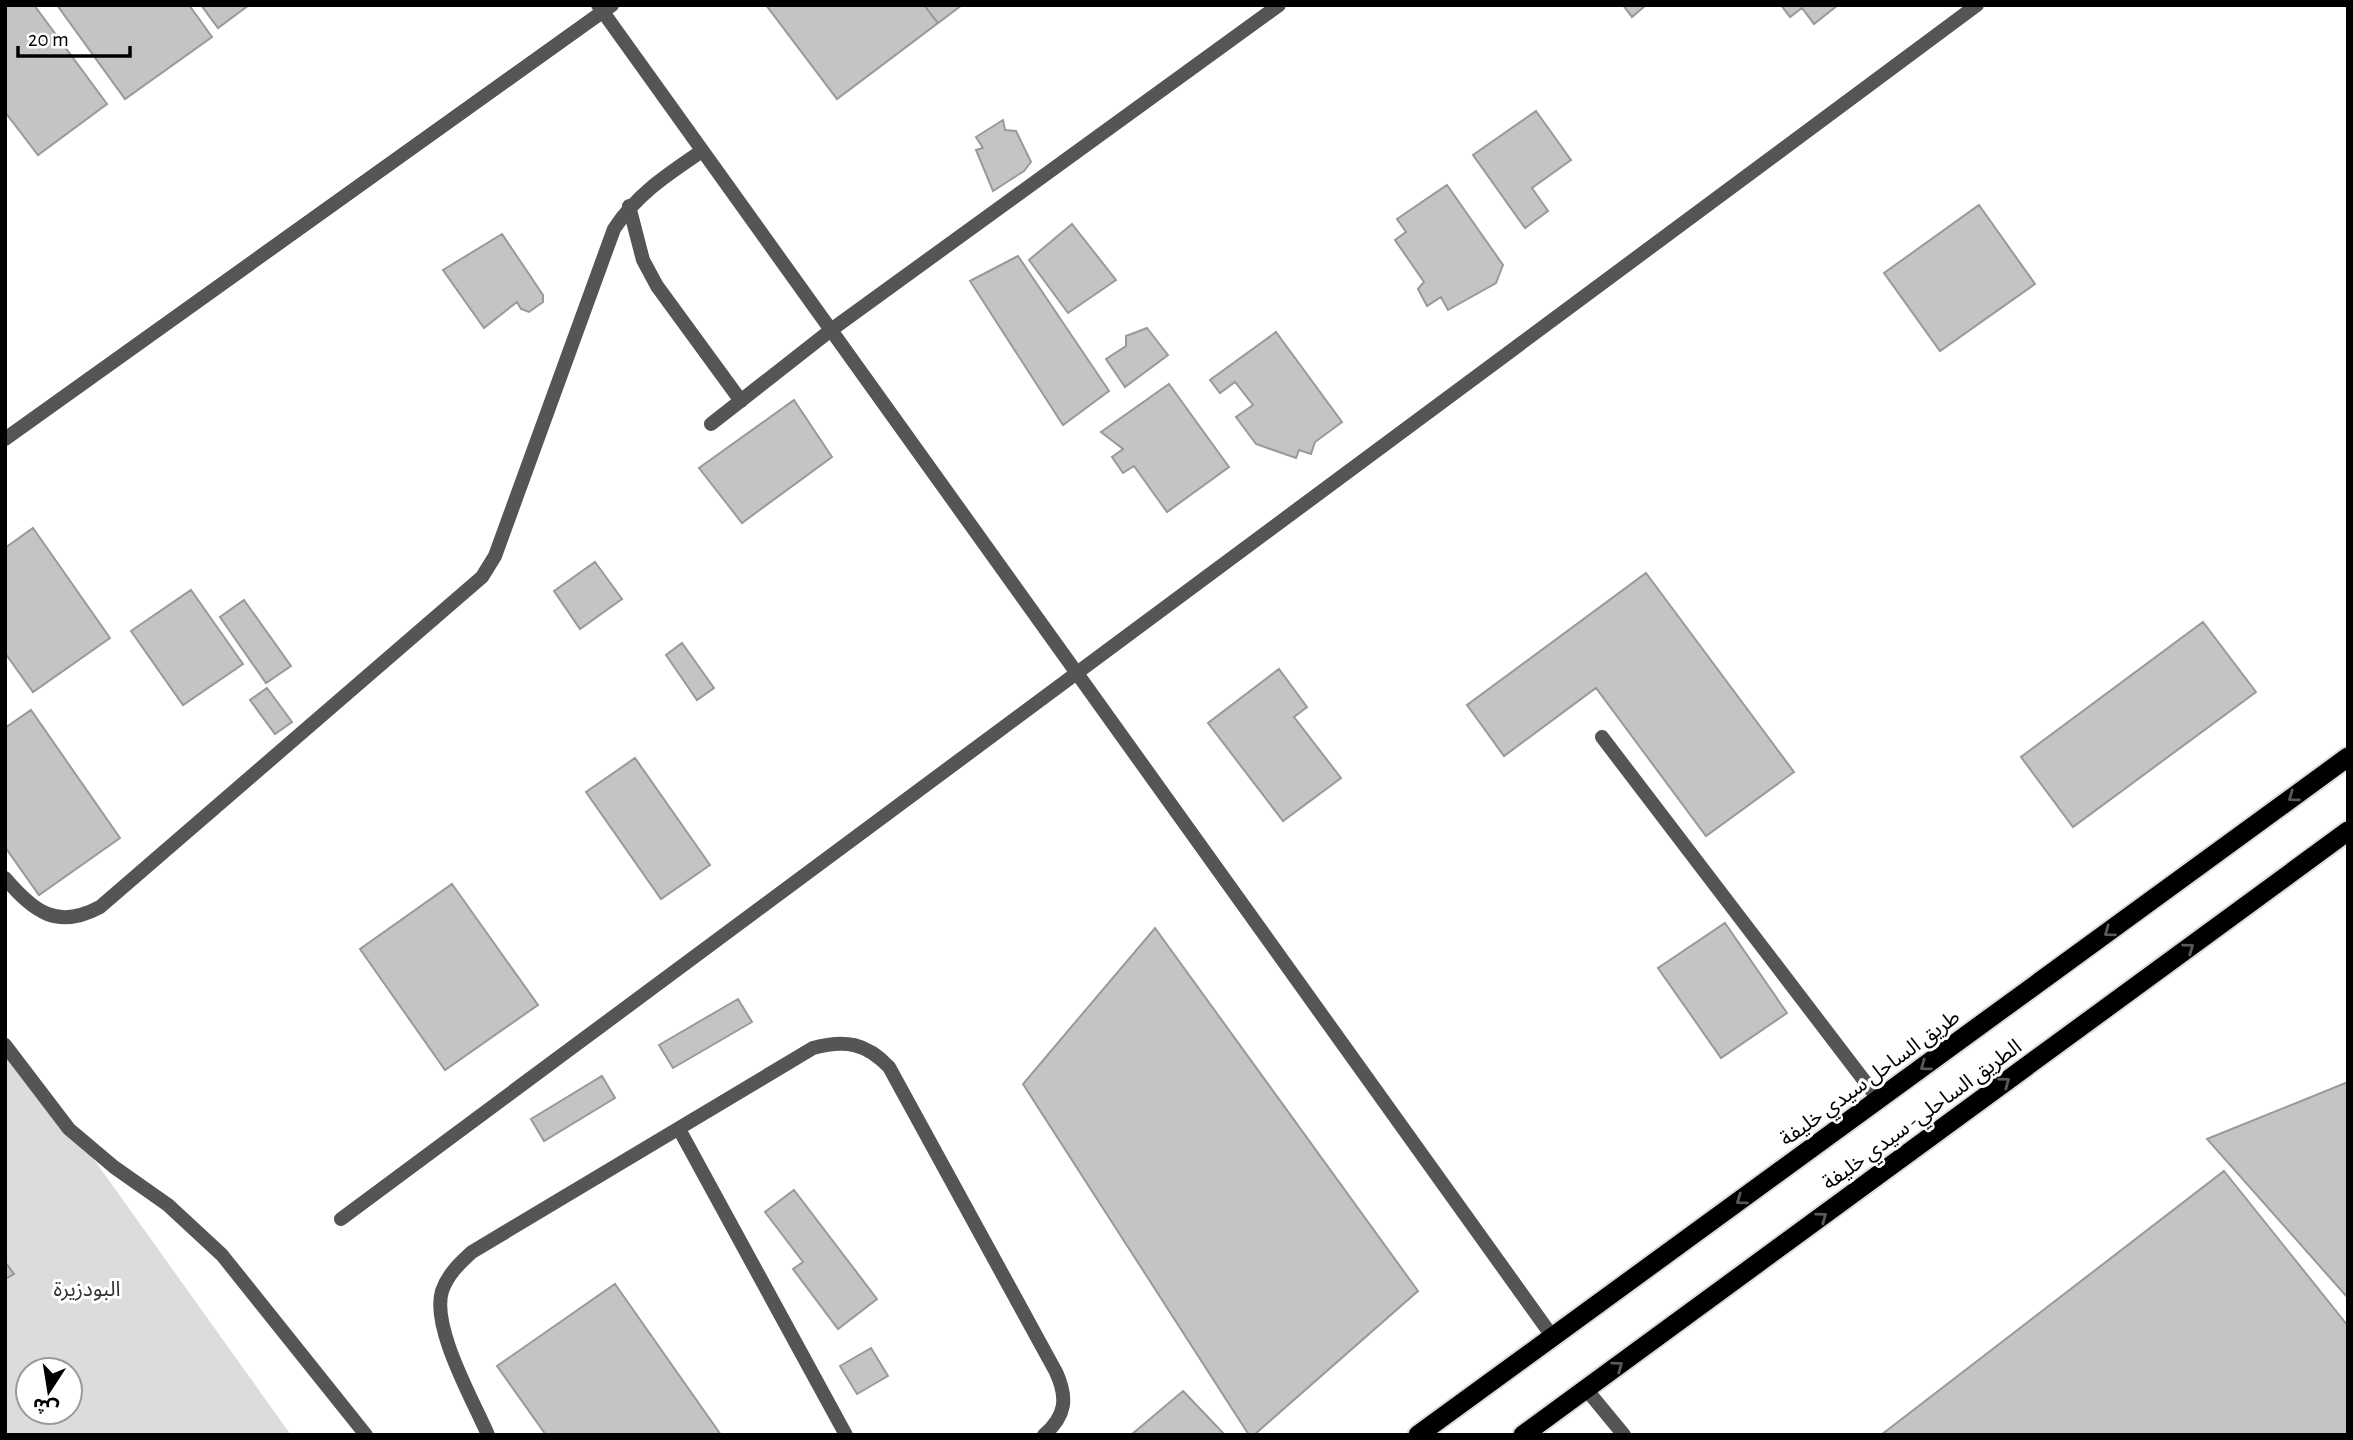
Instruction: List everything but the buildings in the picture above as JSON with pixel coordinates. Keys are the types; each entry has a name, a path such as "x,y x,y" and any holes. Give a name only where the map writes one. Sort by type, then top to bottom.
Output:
{"highway":[{"name":"طريق الساحل سيدي خليفة","path":"1418,1435 2348,757"},
{"name":"الطريق الساحلي- سيدي خليفة","path":"1524,1435 2348,831"}],"street":[{"path":"710,424 831,330 1279,5"},
{"path":"341,1219 1977,5"},
{"path":"5,439 604,7 702,150 1552,1336"},
{"path":"5,878 24,900 50,915 61,918 83,916 100,906 482,577 499,545 614,229 629,206 650,186 702,150"},
{"path":"629,206 643,260 657,286 741,401"},
{"path":"1602,737 1879,1100"},
{"path":"488,1435 440,1319 442,1292 453,1269 472,1252 813,1048 835,1042 857,1044 876,1053 889,1067 1064,1389 1064,1408 1056,1424 1044,1435"},
{"path":"5,1045 69,1129 114,1167 168,1205 222,1255 366,1435"},
{"path":"678,1129 846,1435"},
{"path":"1586,1390 1624,1435"}],"green space":[{"name":"البودزيرة","path":"5,1035 291,1435 5,1435"}]}
